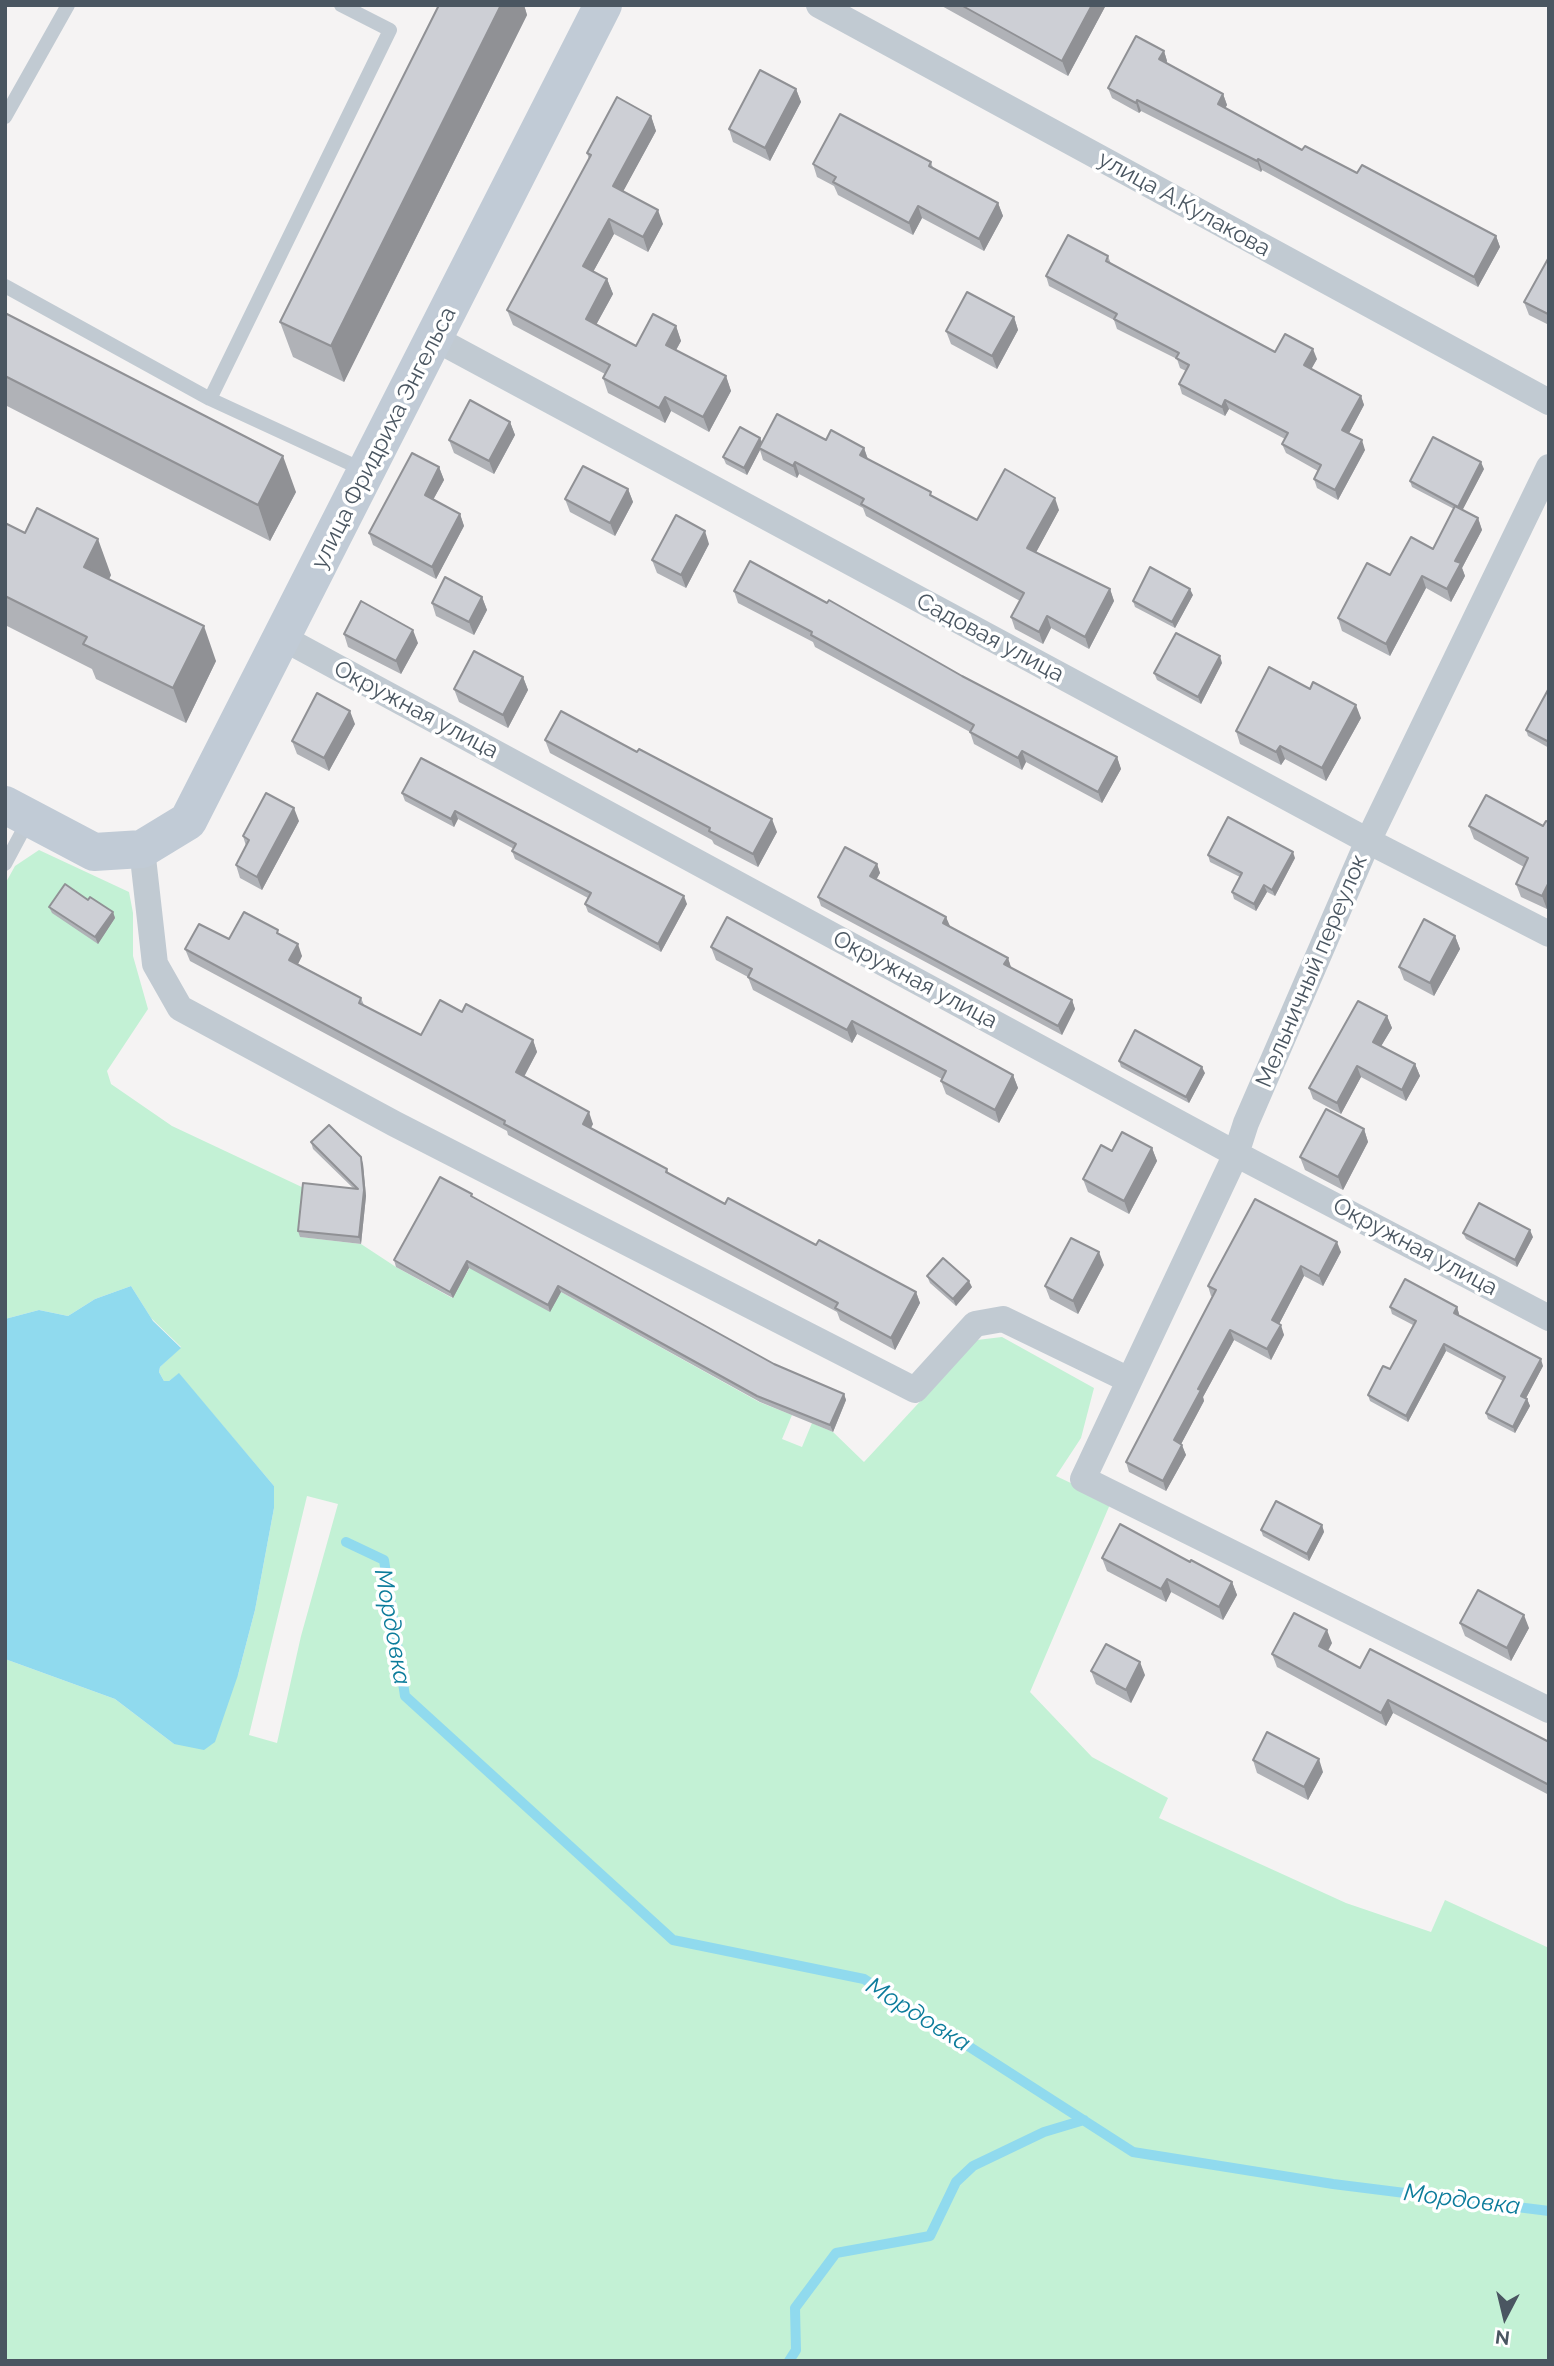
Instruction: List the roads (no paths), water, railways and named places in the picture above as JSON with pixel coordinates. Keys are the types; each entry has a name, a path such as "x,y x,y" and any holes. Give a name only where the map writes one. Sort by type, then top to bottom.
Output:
{"main road":[{"name":"улица Фридриха Энгельса","path":"142,849 188,821 603,5"},
{"path":"17,811 94,852 142,849"}],"street":[{"name":"улица А.Кулакова","path":"819,5 1549,402"},
{"name":"Садовая улица","path":"434,338 1368,841 1549,934"},
{"name":"Мельничный переулок","path":"1549,467 1368,841 1246,1122 1236,1154 1083,1479 1549,1710"},
{"name":"Окружная улица","path":"283,638 1236,1154 1549,1318"},
{"path":"142,849 155,964 180,1008 383,1117 915,1390 975,1324 1003,1319 1129,1380"}],"lane":[{"path":"5,117 68,5"},
{"path":"210,399 390,30 341,5"},
{"path":"5,286 210,399 367,471"},
{"path":"5,864 17,811"}],"water":[{"path":"131,1286 153,1321 181,1348 160,1367 159,1372 164,1381 169,1381 179,1373 274,1486 274,1508 255,1610 238,1675 215,1742 204,1750 174,1744 115,1699 5,1659 5,1319 39,1310 68,1316 95,1299"}],"waterway":[{"name":"Мордовка","path":"346,1542 384,1560 405,1696 673,1940 864,1979 1133,2152 1333,2184 1549,2211"},
{"path":"789,2361 796,2350 795,2308 836,2253 930,2236 956,2182 973,2166 1044,2132 1084,2120"}]}
